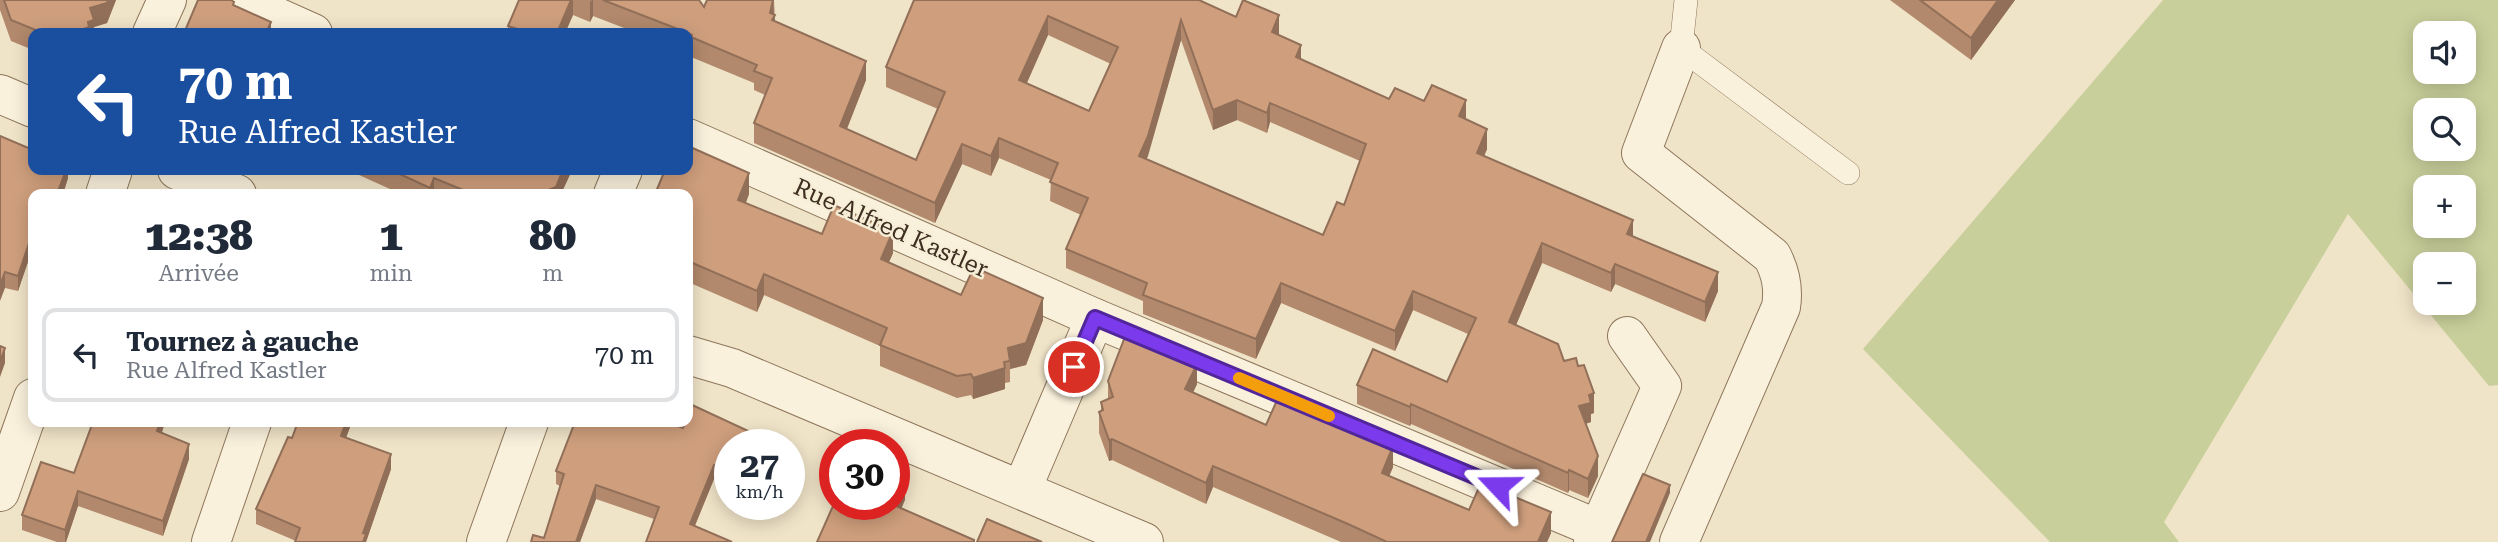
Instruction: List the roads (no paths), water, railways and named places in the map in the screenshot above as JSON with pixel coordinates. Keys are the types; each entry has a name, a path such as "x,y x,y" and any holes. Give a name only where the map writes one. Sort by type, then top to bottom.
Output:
{"street":[{"path":"154,28 167,0"},
{"path":"239,0 302,28"},
{"path":"1679,542 1781,307 1784,289 1772,256 1641,153 1681,48"},
{"path":"0,94 28,106"},
{"name":"Rue Alfred Kastler","path":"693,140 1595,535"},
{"path":"190,175 224,189"},
{"path":"1022,489 1095,318"},
{"path":"1595,535 1662,386 1627,336"},
{"path":"693,356 732,368 1144,542"},
{"path":"0,492 28,412"},
{"path":"211,542 250,427"},
{"path":"486,542 527,427"}],"lane":[{"path":"1686,0 1681,48 1848,173"}]}
